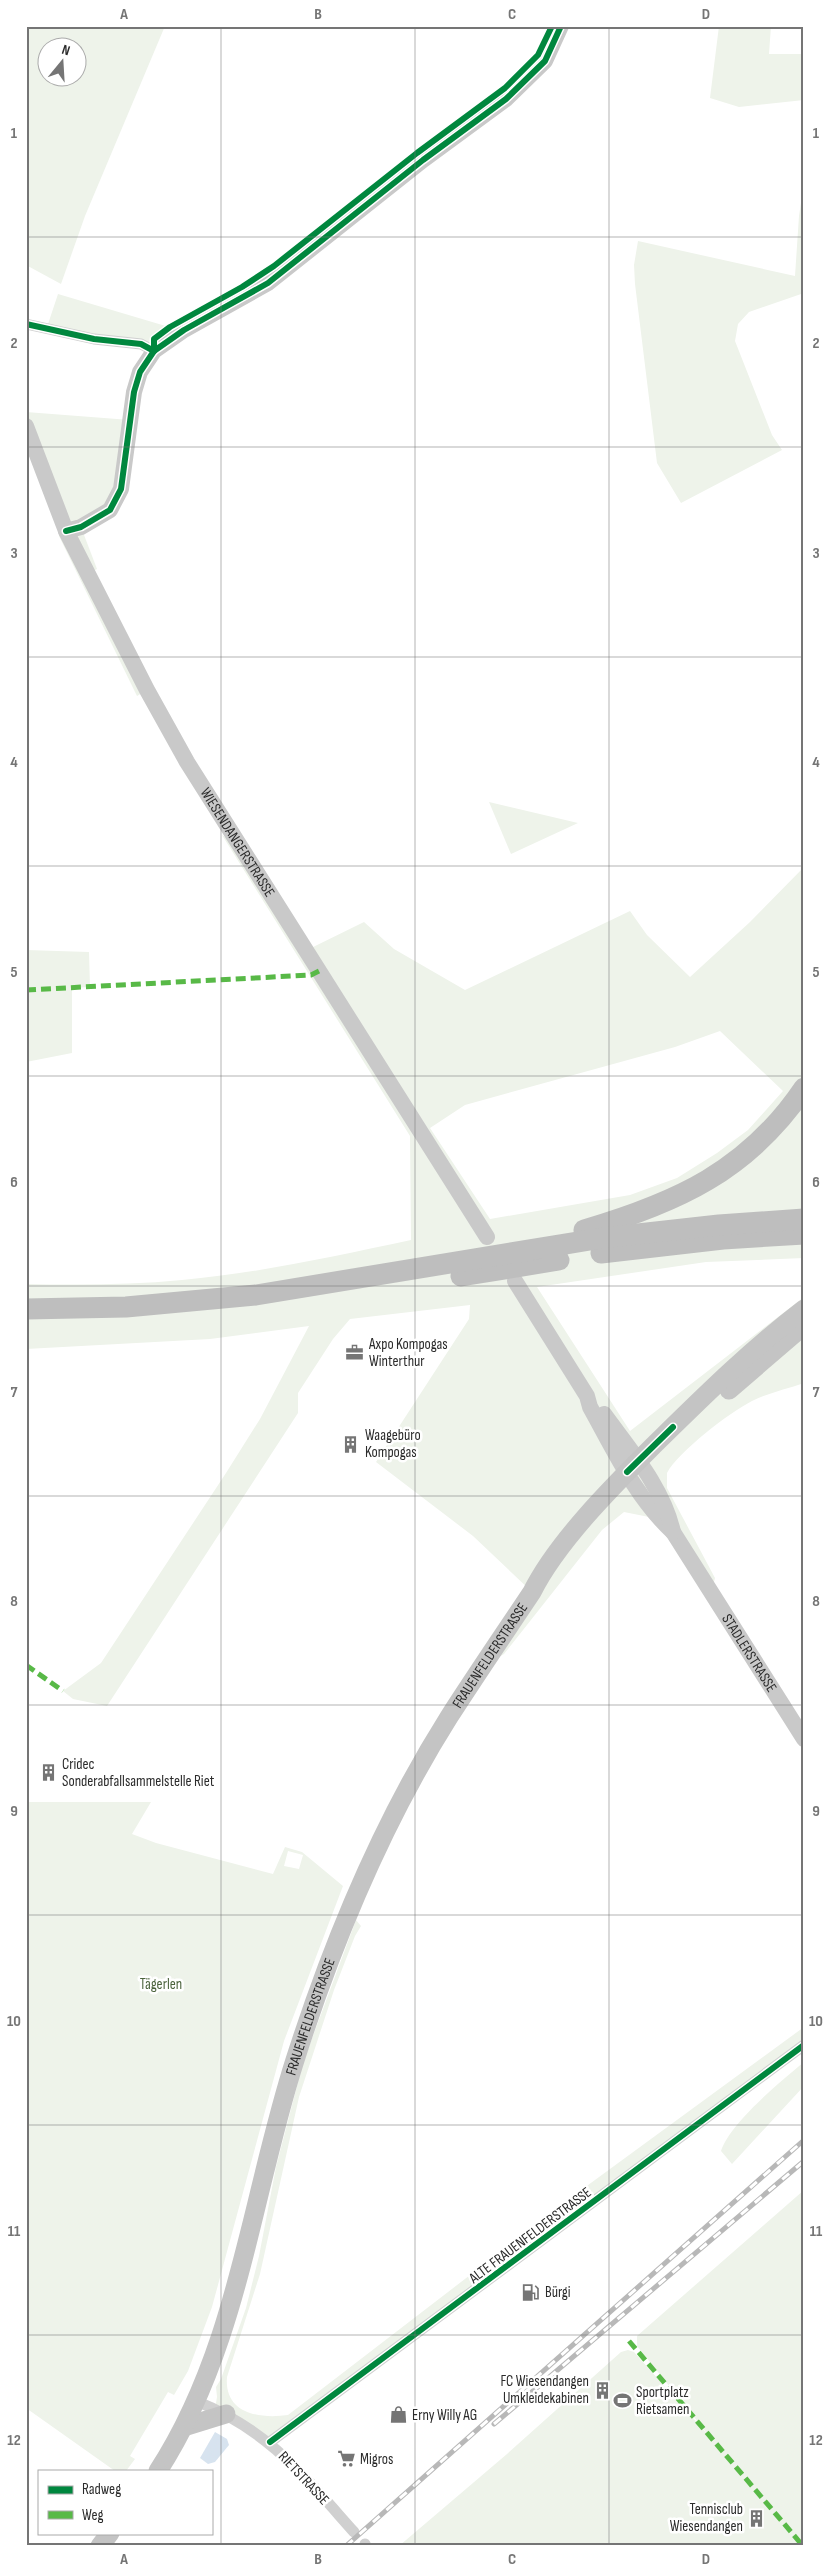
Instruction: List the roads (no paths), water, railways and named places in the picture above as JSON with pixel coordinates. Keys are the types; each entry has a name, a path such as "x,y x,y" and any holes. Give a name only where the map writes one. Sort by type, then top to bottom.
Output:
{"highway":[{"path":"510,1252 644,1212 696,1189 752,1149 782,1118 804,1088"},
{"path":"26,1309 126,1307 256,1295 510,1252 643,1233 804,1219"},
{"path":"26,1323 132,1321 217,1314 317,1301 609,1252 724,1239 804,1234"}],"main road":[{"path":"66,531 81,527 110,510 121,489 134,392 140,372 154,351 184,330 268,283 423,160 506,99 545,61 561,26"},
{"name":"WIESENDANGERSTRASSE","path":"26,426 66,531 147,690 187,762 487,1237"},
{"path":"515,1281 587,1396 597,1404 635,1472"},
{"name":"FRAUENFELDERSTRASSE","path":"159,2470 184,2427 196,2401 235,2292 295,2061 326,1968 390,1823 448,1718 532,1592 551,1580 635,1472 719,1382 804,1309"},
{"name":"FRAUENFELDERSTRASSE","path":"635,1472 804,1325"},
{"name":"STADLERSTRASSE","path":"635,1472 659,1519 673,1532 804,1739"},
{"path":"184,2427 226,2414"},
{"path":"100,2546 109,2534"}],"street":[{"path":"26,324 94,339 141,344 154,351"},
{"name":"ALTE FRAUENFELDERSTRASSE","path":"270,2442 804,2045"},
{"name":"RIETSTRASSE","path":"196,2401 226,2414 270,2442 287,2458 354,2532"}],"railway":[{"path":"346,2546 804,2140"},
{"path":"494,2424 804,2161"}],"place":[{"name":"Axpo Kompogas Winterthur","path":"355,1353"},
{"name":"Waagebüro Kompogas","path":"351,1444"},
{"name":"Cridec Sonderabfallsammelstelle Riet","path":"48,1773"},
{"name":"Bürgi","path":"531,2292"},
{"name":"FC Wiesendangen Umkleidekabinen","path":"603,2390"},
{"name":"Sportplatz Rietsamen","path":"622,2401"},
{"name":"Erny Willy AG","path":"398,2415"},
{"name":"Migros","path":"346,2459"},
{"name":"Tennisclub Wiesendangen","path":"757,2518"}],"park label":[{"name":"Tägerlen","path":"161,1984"}]}
